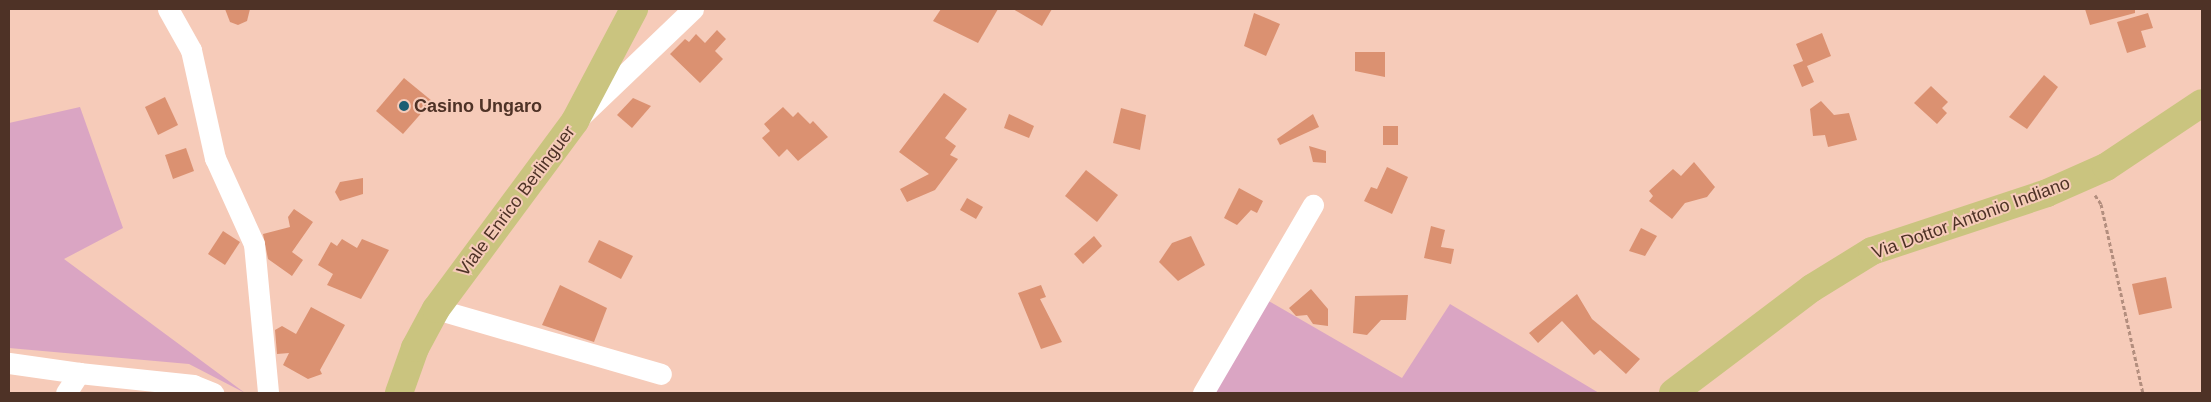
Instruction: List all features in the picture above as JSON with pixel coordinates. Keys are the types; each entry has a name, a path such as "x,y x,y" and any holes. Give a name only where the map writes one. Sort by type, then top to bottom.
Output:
{"main road":[{"name":"Viale Enrico Berlinguer","path":"399,393 415,348 436,309 575,121 634,9"},
{"name":"Via Dottor Antonio Indiano","path":"1673,393 1812,288 1872,251 2082,178 2106,167 2202,103"}],"street":[{"path":"168,9 190,50 215,158 254,244 268,393"},
{"path":"575,121 693,9"},
{"path":"1202,393 1313,205"},
{"path":"436,309 661,374"},
{"path":"9,363 79,373 193,385 213,393"},
{"path":"66,393 79,373"}],"path":[{"path":"2082,178 2101,204 2143,393"}],"shaded area":[{"path":"80,107 123,228 64,259 245,393 189,364 9,348 9,123"},
{"path":"1267,300 1402,378 1450,304 1599,393 1213,393"}],"building":[{"path":"225,9 250,9 247,21 238,25 230,22"},
{"path":"941,9 998,9 978,43 933,21"},
{"path":"1013,9 1052,9 1042,26"},
{"path":"2085,9 2135,9 2135,13 2090,25"},
{"path":"1254,13 1280,24 1266,56 1244,46"},
{"path":"2148,13 2153,28 2141,31 2146,47 2127,53 2117,22"},
{"path":"717,30 726,39 715,51 723,59 700,83 670,54 685,39 689,42 696,34 705,43"},
{"path":"1822,33 1831,56 1807,66 1814,82 1802,87 1793,65 1803,61 1796,44"},
{"path":"1355,52 1385,52 1385,77 1355,71"},
{"path":"2044,75 2058,87 2027,129 2009,117"},
{"name":"Casino Ungaro","path":"404,78 432,101 403,134 376,111"},
{"path":"1931,86 1948,102 1942,108 1947,113 1937,124 1914,103"},
{"path":"944,93 967,109 945,138 956,146 950,155 958,159 935,190 907,202 900,189 929,174 899,152"},
{"path":"165,97 178,125 158,135 145,107"},
{"path":"633,98 651,106 632,128 617,115"},
{"path":"1821,101 1834,115 1849,113 1857,140 1828,147 1825,135 1813,136 1810,109"},
{"path":"783,107 793,117 798,112 810,124 813,121 828,137 798,161 787,149 779,157 762,138 770,131 764,124"},
{"path":"1121,108 1146,115 1140,150 1113,143"},
{"path":"1009,114 1034,126 1029,138 1004,128"},
{"path":"1313,114 1319,127 1280,145 1277,139"},
{"path":"1383,126 1398,126 1398,145 1383,145"},
{"path":"1309,146 1326,151 1326,163 1313,162"},
{"path":"186,148 194,171 173,179 165,155"},
{"path":"1694,162 1715,187 1707,197 1685,203 1672,219 1649,201 1653,196 1649,191 1673,169 1681,176"},
{"path":"1387,167 1408,177 1392,214 1364,201 1371,187 1377,189"},
{"path":"1086,170 1118,195 1097,222 1065,196"},
{"path":"363,178 363,194 340,201 335,192 340,182"},
{"path":"1239,188 1263,201 1257,213 1251,210 1237,225 1224,218"},
{"path":"967,198 983,207 976,219 960,210"},
{"path":"294,209 313,222 292,252 303,260 292,276 268,259 263,234 290,227 288,217"},
{"path":"1431,226 1445,230 1441,247 1454,249 1451,264 1424,258"},
{"path":"1641,228 1657,236 1645,256 1629,251"},
{"path":"223,231 240,242 225,265 208,254"},
{"path":"1094,236 1102,246 1083,264 1074,254"},
{"path":"1191,236 1205,265 1178,281 1159,262 1172,243"},
{"path":"342,239 357,248 362,239 389,250 361,299 327,285 333,274 318,265 331,242 337,246"},
{"path":"599,240 633,256 621,279 588,262"},
{"path":"2166,277 2172,308 2139,315 2132,284"},
{"path":"560,285 607,308 594,342 542,325"},
{"path":"1041,285 1046,297 1040,299 1062,342 1041,349 1018,293"},
{"path":"1311,289 1328,309 1328,326 1313,324 1307,315 1296,316 1289,308"},
{"path":"1577,294 1592,319 1640,359 1626,374 1600,350 1594,355 1562,321 1538,343 1529,333"},
{"path":"1408,295 1406,320 1381,320 1367,335 1353,333 1355,296"},
{"path":"311,307 345,325 320,370 322,374 308,379 283,365 289,353 277,354 275,330 282,326 296,334"}],"place":[{"name":"Casino Ungaro","path":"404,106"}]}
